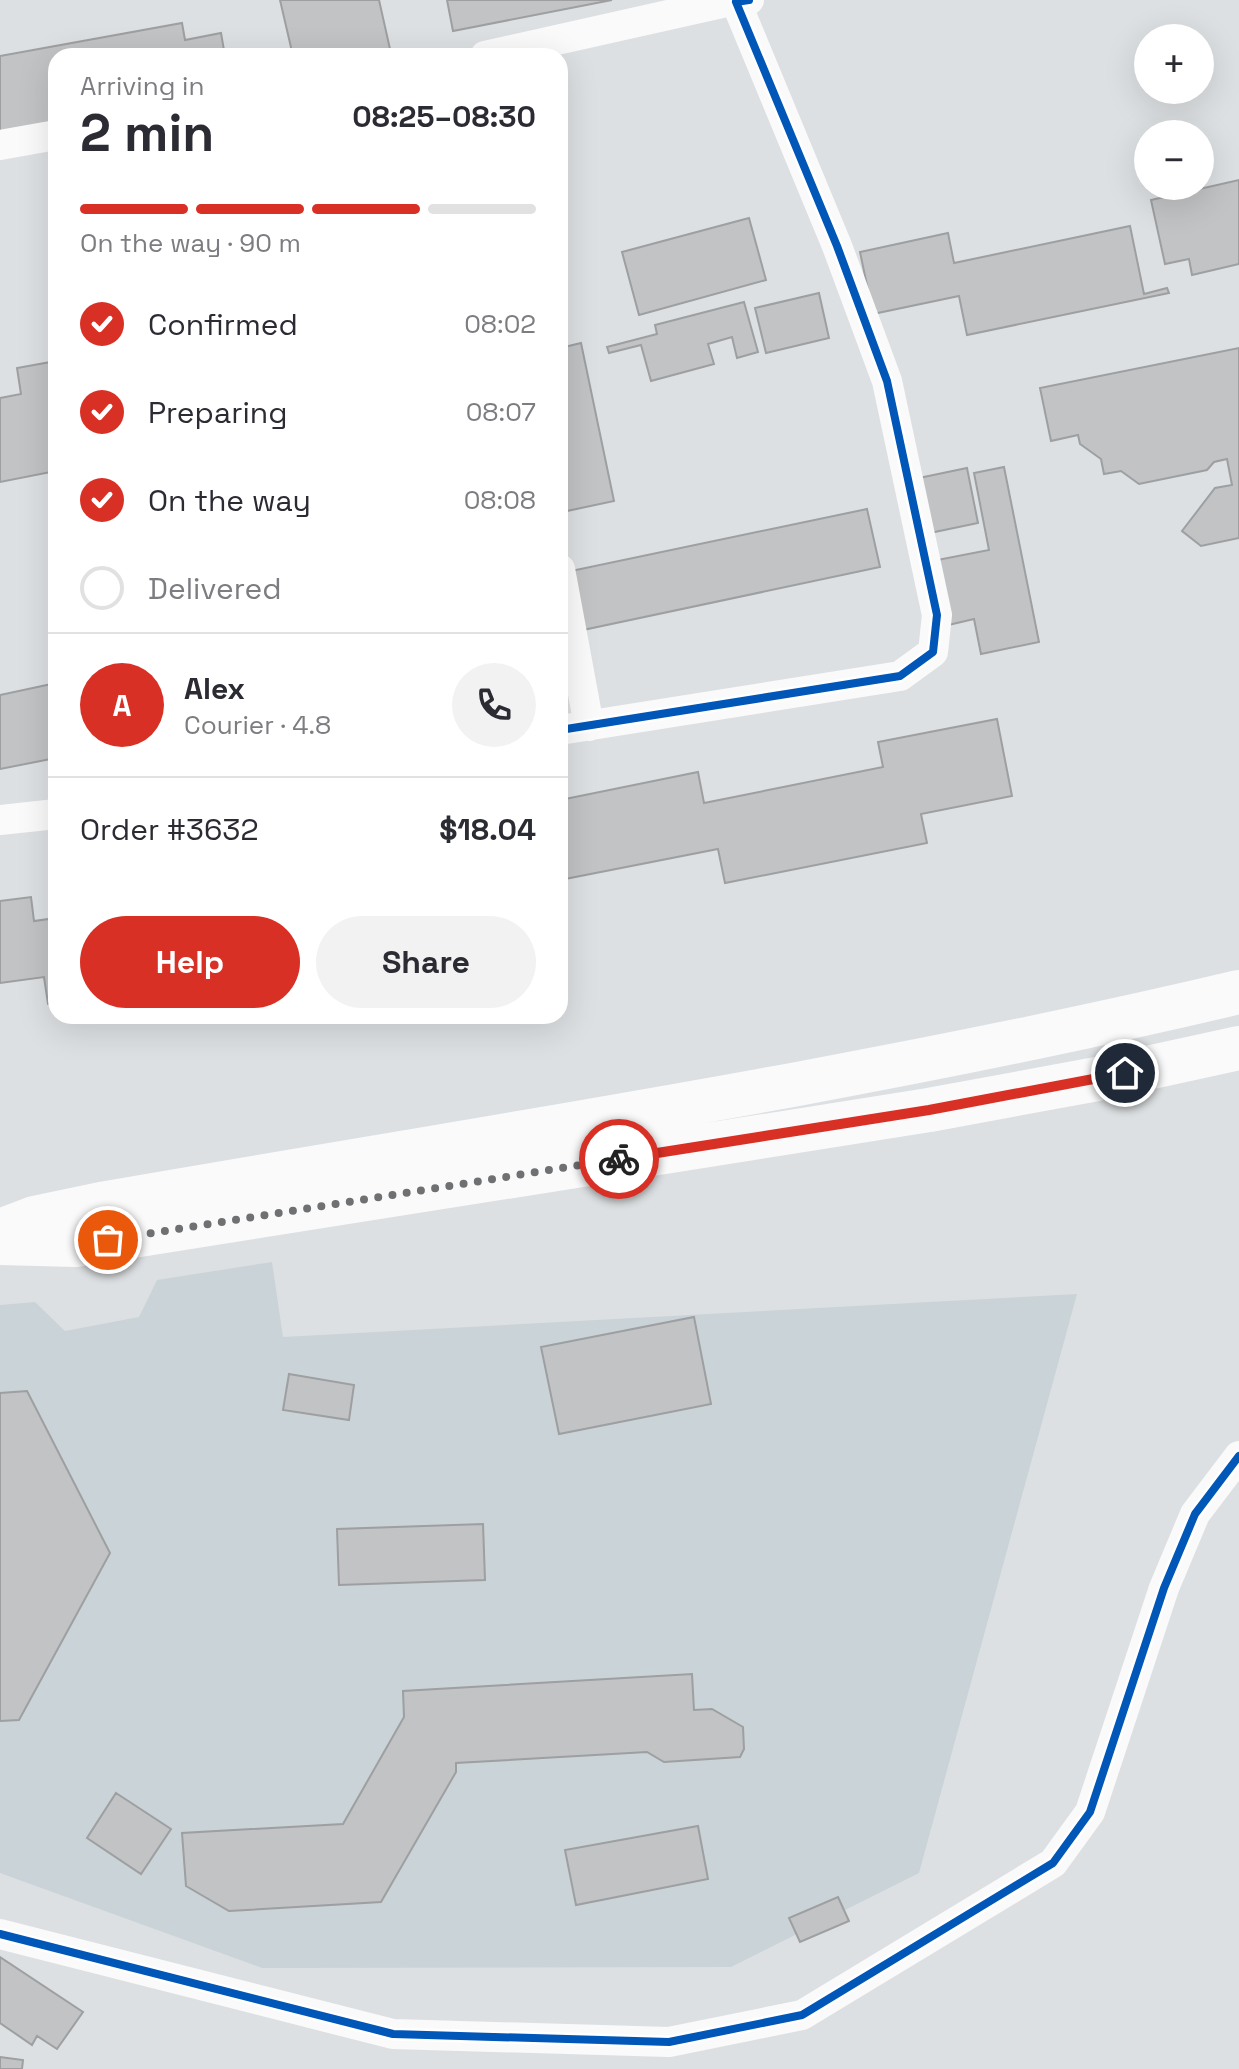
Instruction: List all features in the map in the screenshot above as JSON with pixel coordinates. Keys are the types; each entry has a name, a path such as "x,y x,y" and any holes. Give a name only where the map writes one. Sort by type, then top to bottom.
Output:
{"highway":[{"path":"0,1231 34,1218 101,1204 914,1063 1239,992"},
{"path":"0,1243 76,1245 913,1113 1097,1079 1239,1048"}],"street":[{"path":"522,48 740,1 887,381 937,615 933,652 900,676 574,728 568,660"},
{"path":"0,145 48,136"},
{"path":"0,820 48,815"},
{"path":"0,1934 393,2034 669,2042 802,2015 1053,1863 1090,1812 1164,1588 1195,1514 1239,1456"}],"shaded area":[{"path":"272,1262 283,1337 1077,1294 919,1873 731,1967 262,1968 0,1873 0,1305 35,1302 65,1331 139,1317 157,1280"}],"building":[{"path":"280,0 379,0 390,48 291,48"},
{"path":"447,0 612,0 453,31"},
{"path":"182,23 185,40 221,33 224,48 48,48 48,125 0,134 0,56"},
{"path":"1239,180 1239,264 1192,275 1189,259 1165,264 1151,200 1214,200 1214,186"},
{"path":"749,218 766,280 639,315 622,252"},
{"path":"1130,226 1144,294 1167,288 1169,293 967,335 959,296 873,314 860,252 948,233 954,263"},
{"path":"819,293 829,338 766,353 755,308"},
{"path":"744,302 758,352 737,358 732,337 708,344 714,364 651,381 641,345 609,353 607,347 657,334 655,325"},
{"path":"581,343 614,501 568,511 568,346"},
{"path":"1239,348 1239,538 1201,546 1182,531 1215,488 1232,485 1227,459 1214,462 1207,470 1139,484 1121,471 1104,474 1101,459 1080,444 1078,435 1051,441 1040,388"},
{"path":"48,362 48,473 0,482 0,398 21,394 17,368"},
{"path":"1004,467 1039,642 981,654 974,619 940,627 927,562 989,550 974,473"},
{"path":"967,468 978,523 925,534 914,479"},
{"path":"867,509 880,567 583,630 571,571"},
{"path":"48,685 48,760 0,769 0,695"},
{"path":"997,719 1012,796 921,814 927,843 725,883 718,849 568,878 568,798 698,772 704,803 883,767 878,742"},
{"path":"31,897 34,921 48,919 48,1004 44,977 0,983 0,901"},
{"path":"694,1317 711,1404 559,1434 541,1347"},
{"path":"289,1374 354,1385 349,1420 283,1410"},
{"path":"27,1391 110,1553 19,1720 0,1721 0,1393"},
{"path":"483,1524 485,1580 339,1585 337,1529"},
{"path":"692,1674 694,1710 712,1709 743,1727 744,1749 740,1757 664,1762 647,1752 456,1763 456,1772 381,1902 229,1911 186,1886 182,1833 343,1824 404,1717 403,1691"},
{"path":"116,1793 171,1829 141,1874 87,1838"},
{"path":"698,1826 708,1879 576,1905 565,1850"},
{"path":"838,1897 849,1921 800,1942 789,1918"},
{"path":"0,1957 83,2012 57,2049 37,2036 32,2045 0,2023"},
{"path":"0,2057 23,2060 22,2069 0,2069"}],"cycle path":[{"path":"568,729 900,676 933,652 937,615 887,381 837,246 736,2 749,0"},
{"path":"0,1934 393,2034 669,2042 802,2015 1053,1863 1090,1812 1164,1588 1195,1514 1239,1456"}],"way so far":[{"path":"108,1240 619,1159"}],"route":[{"path":"619,1159 929,1110 1125,1073"}]}
